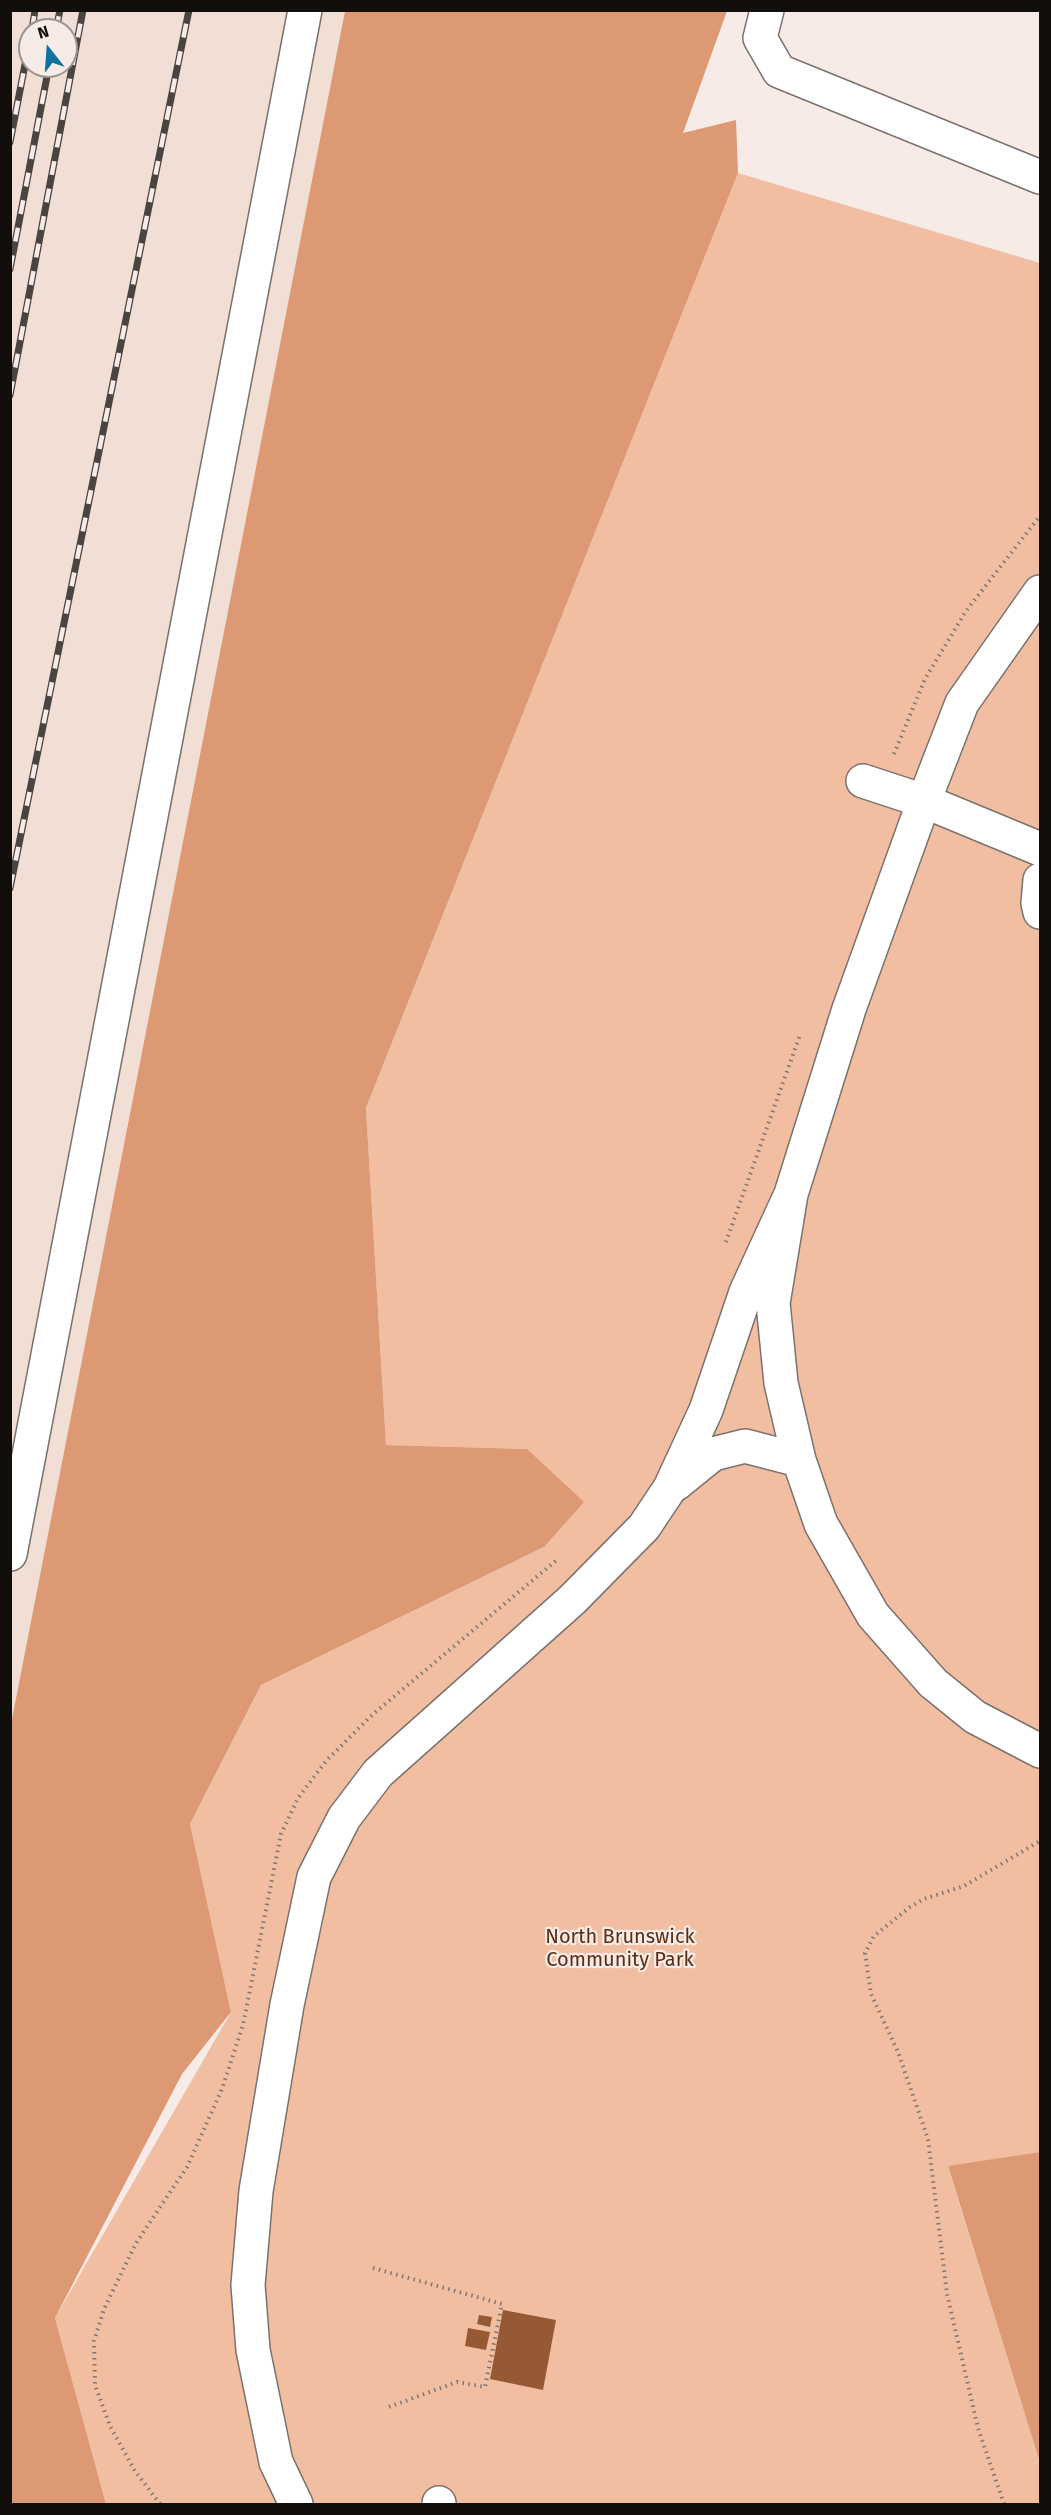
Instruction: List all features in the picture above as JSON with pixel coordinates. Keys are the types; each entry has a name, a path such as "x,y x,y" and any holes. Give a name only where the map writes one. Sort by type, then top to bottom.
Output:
{"lane":[{"path":"10,1554 305,10"},
{"path":"767,10 760,38 779,71 1041,177"},
{"path":"296,2505 276,2462 253,2350 248,2284 256,2191 287,2005 314,1877 344,1818 378,1773 572,1600 644,1527 670,1488 706,1410 746,1292 791,1194 849,1009 962,703 1041,592"},
{"path":"863,781 924,801 1041,849"},
{"path":"1041,880 1038,903 1041,912"},
{"path":"791,1194 773,1303 781,1383 799,1460 821,1524 873,1615 933,1683 975,1717 1041,1751"},
{"path":"670,1488 712,1454 745,1446 799,1460"}],"path":[{"path":"893,757 925,679 966,610 1041,516"},
{"path":"1004,2505 978,2428 947,2294 928,2139 898,2052 871,1994 865,1953 874,1936 910,1907 924,1899 964,1886 1041,1841"},
{"path":"373,2268 425,2285 502,2304 485,2387 457,2382 389,2407"}],"shaded area":[{"path":"11,11 345,11 11,1724"},
{"path":"345,11 727,11 683,133 736,120 738,173 366,1108 386,1445 527,1449 584,1502 544,1547 261,1685 190,1824 231,2012 182,2074 55,2318 106,2504 11,2504 11,1724"},
{"path":"1040,2152 1040,2463 948,2166"}],"green space":[{"name":"North Brunswick Community Park","path":"738,173 1040,263 1040,2152 948,2167 1040,2463 1040,2504 106,2504 55,2318 231,2012 190,1824 261,1685 544,1547 527,1449 386,1445 366,1108"}],"building":[{"path":"503,2310 556,2320 543,2390 490,2379"},
{"path":"479,2315 492,2317 490,2327 477,2324"},
{"path":"468,2328 490,2332 486,2350 465,2346"}],"railway":[{"path":"34,18 35,10"},
{"path":"58,18 60,10"},
{"path":"10,395 83,10"},
{"path":"10,888 189,10"},
{"path":"10,142 22,78"},
{"path":"10,269 47,78"}]}
